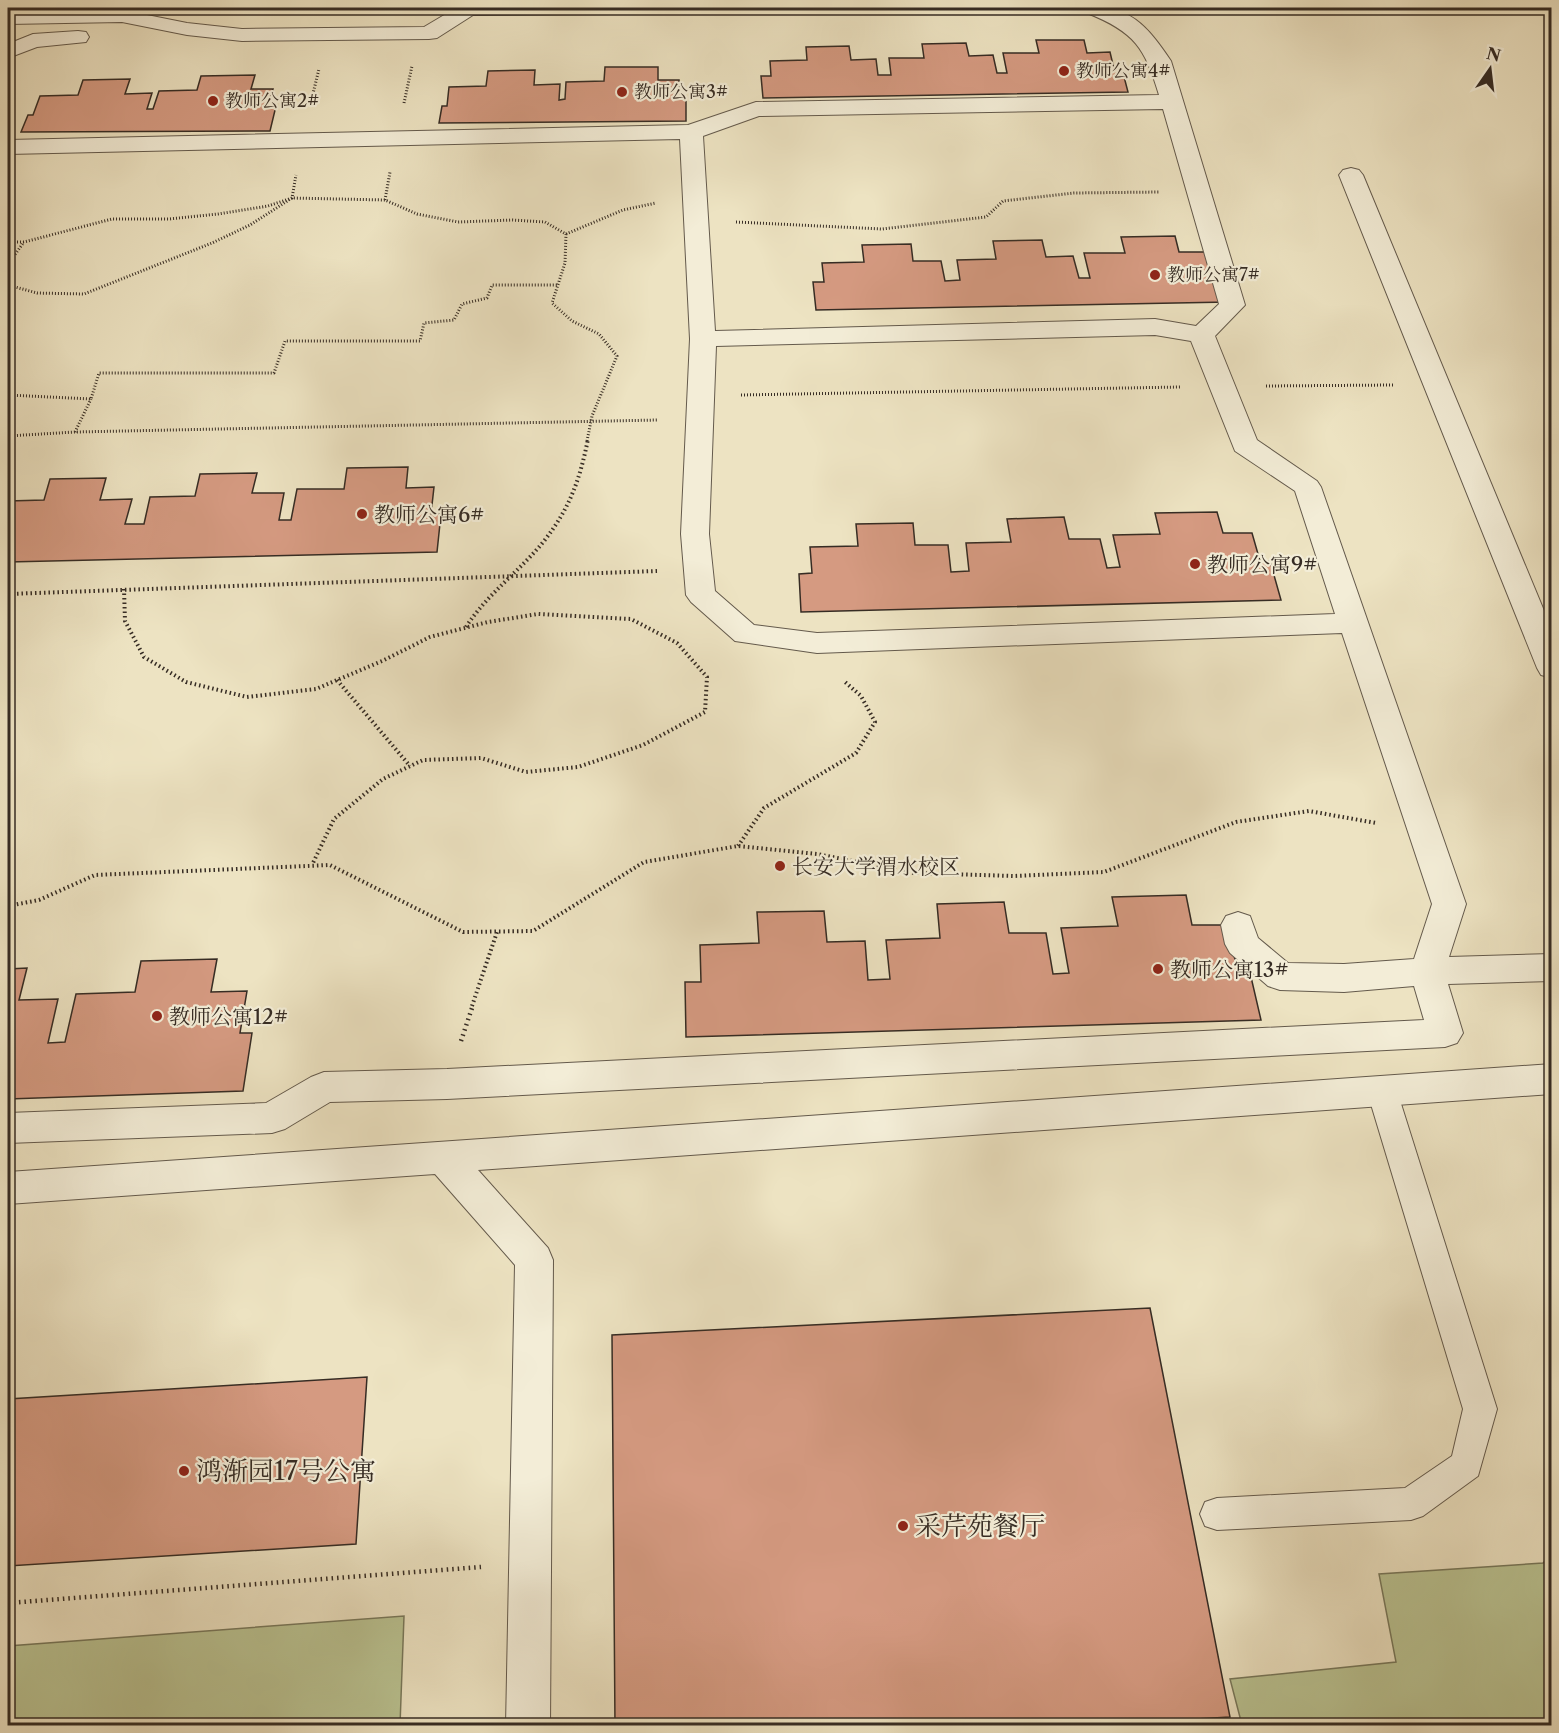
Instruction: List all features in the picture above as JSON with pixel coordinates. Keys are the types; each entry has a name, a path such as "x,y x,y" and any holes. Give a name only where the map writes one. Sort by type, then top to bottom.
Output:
{"street":[{"path":"8,52 33,41 89,36 242,35 338,25 429,33 469,9 612,8"},
{"path":"1095,8 1123,19 1146,38 1160,61 1232,305 1202,335"},
{"path":"8,18 122,16 188,29 242,35"},
{"path":"8,147 691,132 756,109 1172,102"},
{"path":"691,132 703,339 695,534 698,569 701,595 746,634 817,643 1353,623"},
{"path":"1351,176 1551,668"},
{"path":"703,339 1155,327 1202,335"},
{"path":"8,1128 272,1118 324,1087 447,1084 1444,1033 1427,971 1449,904 1307,487 1245,445 1202,335"},
{"path":"1238,925 1242,944 1280,976 1344,978 1427,971 1551,968"},
{"path":"8,1188 1551,1079"},
{"path":"443,1157 534,1260 528,1725"}],"lane":[{"path":"1217,1514 1411,1504 1466,1465 1480,1409 1382,1091"}],"path":[{"path":"8,285 38,292 84,294 222,238 250,225 292,198 301,141 322,57 338,25"},
{"path":"566,234 623,210 664,202 696,213 745,221 882,229 986,217 1003,201 1027,198 1074,193 1198,191"},
{"path":"8,242 24,242 112,219 169,219 218,214 267,206 292,198 385,200 417,214 458,222 513,220 545,222 566,234"},
{"path":"466,627 476,611 544,541 566,508 579,478 590,423 617,356 598,334 572,321 552,303 565,263 566,234"},
{"path":"8,264 24,242"},
{"path":"75,432 91,399 99,373 274,373 285,341 420,341 424,323 454,320 462,304 487,298 492,285 558,285"},
{"path":"8,436 75,432 590,423 701,407 1222,386 1436,385"},
{"path":"8,395 91,399"},
{"path":"8,594 698,569"},
{"path":"124,589 125,621 144,657 186,682 247,697 316,689 382,661 430,637 466,627 538,614 632,619 677,643 707,677 705,712 643,745 578,767 526,772 481,758 423,760 410,766 383,779 334,819 312,865"},
{"path":"738,846 764,808 856,753 875,722 861,696 840,678 854,642"},
{"path":"337,680 410,766"},
{"path":"8,906 39,900 95,875 330,865 462,932 533,932 644,862 738,846 817,854 914,873 1014,876 1104,872 1236,822 1309,811 1424,832"},
{"path":"447,1084 496,932"},
{"path":"8,1603 530,1564"}],"green space":[{"path":"1551,1555 1551,1725 1242,1725 1230,1679 1396,1662 1379,1574 1543,1563"},
{"path":"404,1616 400,1725 8,1725 8,1646"}],"building":[{"name":"教师公寓4#","path":"1036,40 1084,40 1087,53 1110,52 1114,69 1122,69 1128,92 763,98 761,76 771,76 770,61 807,60 806,47 849,46 851,60 876,59 878,75 891,75 889,58 924,58 922,44 966,43 969,56 993,55 997,73 1007,73 1003,53 1039,53"},
{"name":"教师公寓3#","path":"605,67 658,67 658,80 679,80 679,97 686,97 686,121 439,123 442,106 447,106 449,87 486,86 488,71 535,70 534,85 560,84 559,100 565,99 566,82 604,81"},
{"name":"教师公寓2#","path":"255,75 251,89 273,89 268,106 276,106 270,131 21,132 28,115 33,115 40,96 78,95 83,80 130,79 125,94 152,93 147,109 153,109 159,91 197,90 201,76"},
{"name":"教师公寓7#","path":"1175,236 1179,252 1205,252 1228,302 816,310 813,282 824,282 822,263 864,262 862,245 911,244 913,261 941,261 945,281 960,280 957,260 996,259 993,241 1042,240 1046,257 1073,256 1079,278 1090,278 1084,253 1125,253 1121,237"},
{"name":"教师公寓6#","path":"408,467 406,488 434,487 431,514 441,514 437,552 8,562 8,501 44,500 50,479 106,478 100,500 132,499 125,524 144,524 150,497 195,496 200,474 257,473 252,493 284,493 279,520 291,520 297,489 344,489 347,468"},
{"name":"教师公寓9#","path":"1217,512 1223,533 1252,533 1260,561 1270,561 1281,600 801,612 799,574 812,573 810,547 858,546 856,524 913,523 915,545 948,545 951,572 969,571 966,543 1011,542 1007,519 1064,517 1069,539 1100,539 1107,568 1120,567 1113,535 1160,534 1155,513"},
{"name":"教师公寓13#","path":"1186,895 1192,925 1227,925 1236,964 1248,964 1261,1020 686,1037 685,982 701,982 700,945 759,943 757,912 824,911 827,942 865,941 868,980 890,979 886,940 940,938 937,904 1004,902 1009,933 1046,933 1053,974 1069,973 1061,928 1118,926 1112,897"},
{"name":"教师公寓12#","path":"217,959 211,992 247,991 240,1033 252,1033 243,1091 8,1099 8,969 27,968 19,1000 58,999 48,1043 65,1042 76,994 135,992 141,961"},
{"name":"采芹苑餐厅","path":"1150,1308 1230,1717 1076,1726 615,1726 612,1335"},
{"name":"鸿渐园17号公寓","path":"367,1377 356,1544 8,1566 8,1399"}],"place":[{"name":"教师公寓4#","path":"1064,71"},
{"name":"教师公寓3#","path":"622,92"},
{"name":"教师公寓2#","path":"213,101"},
{"name":"教师公寓7#","path":"1155,275"},
{"name":"教师公寓6#","path":"362,514"},
{"name":"教师公寓9#","path":"1195,564"},
{"name":"长安大学渭水校区","path":"780,866"},
{"name":"教师公寓13#","path":"1158,969"},
{"name":"教师公寓12#","path":"157,1016"},
{"name":"鸿渐园17号公寓","path":"184,1471"},
{"name":"采芹苑餐厅","path":"903,1526"}]}
